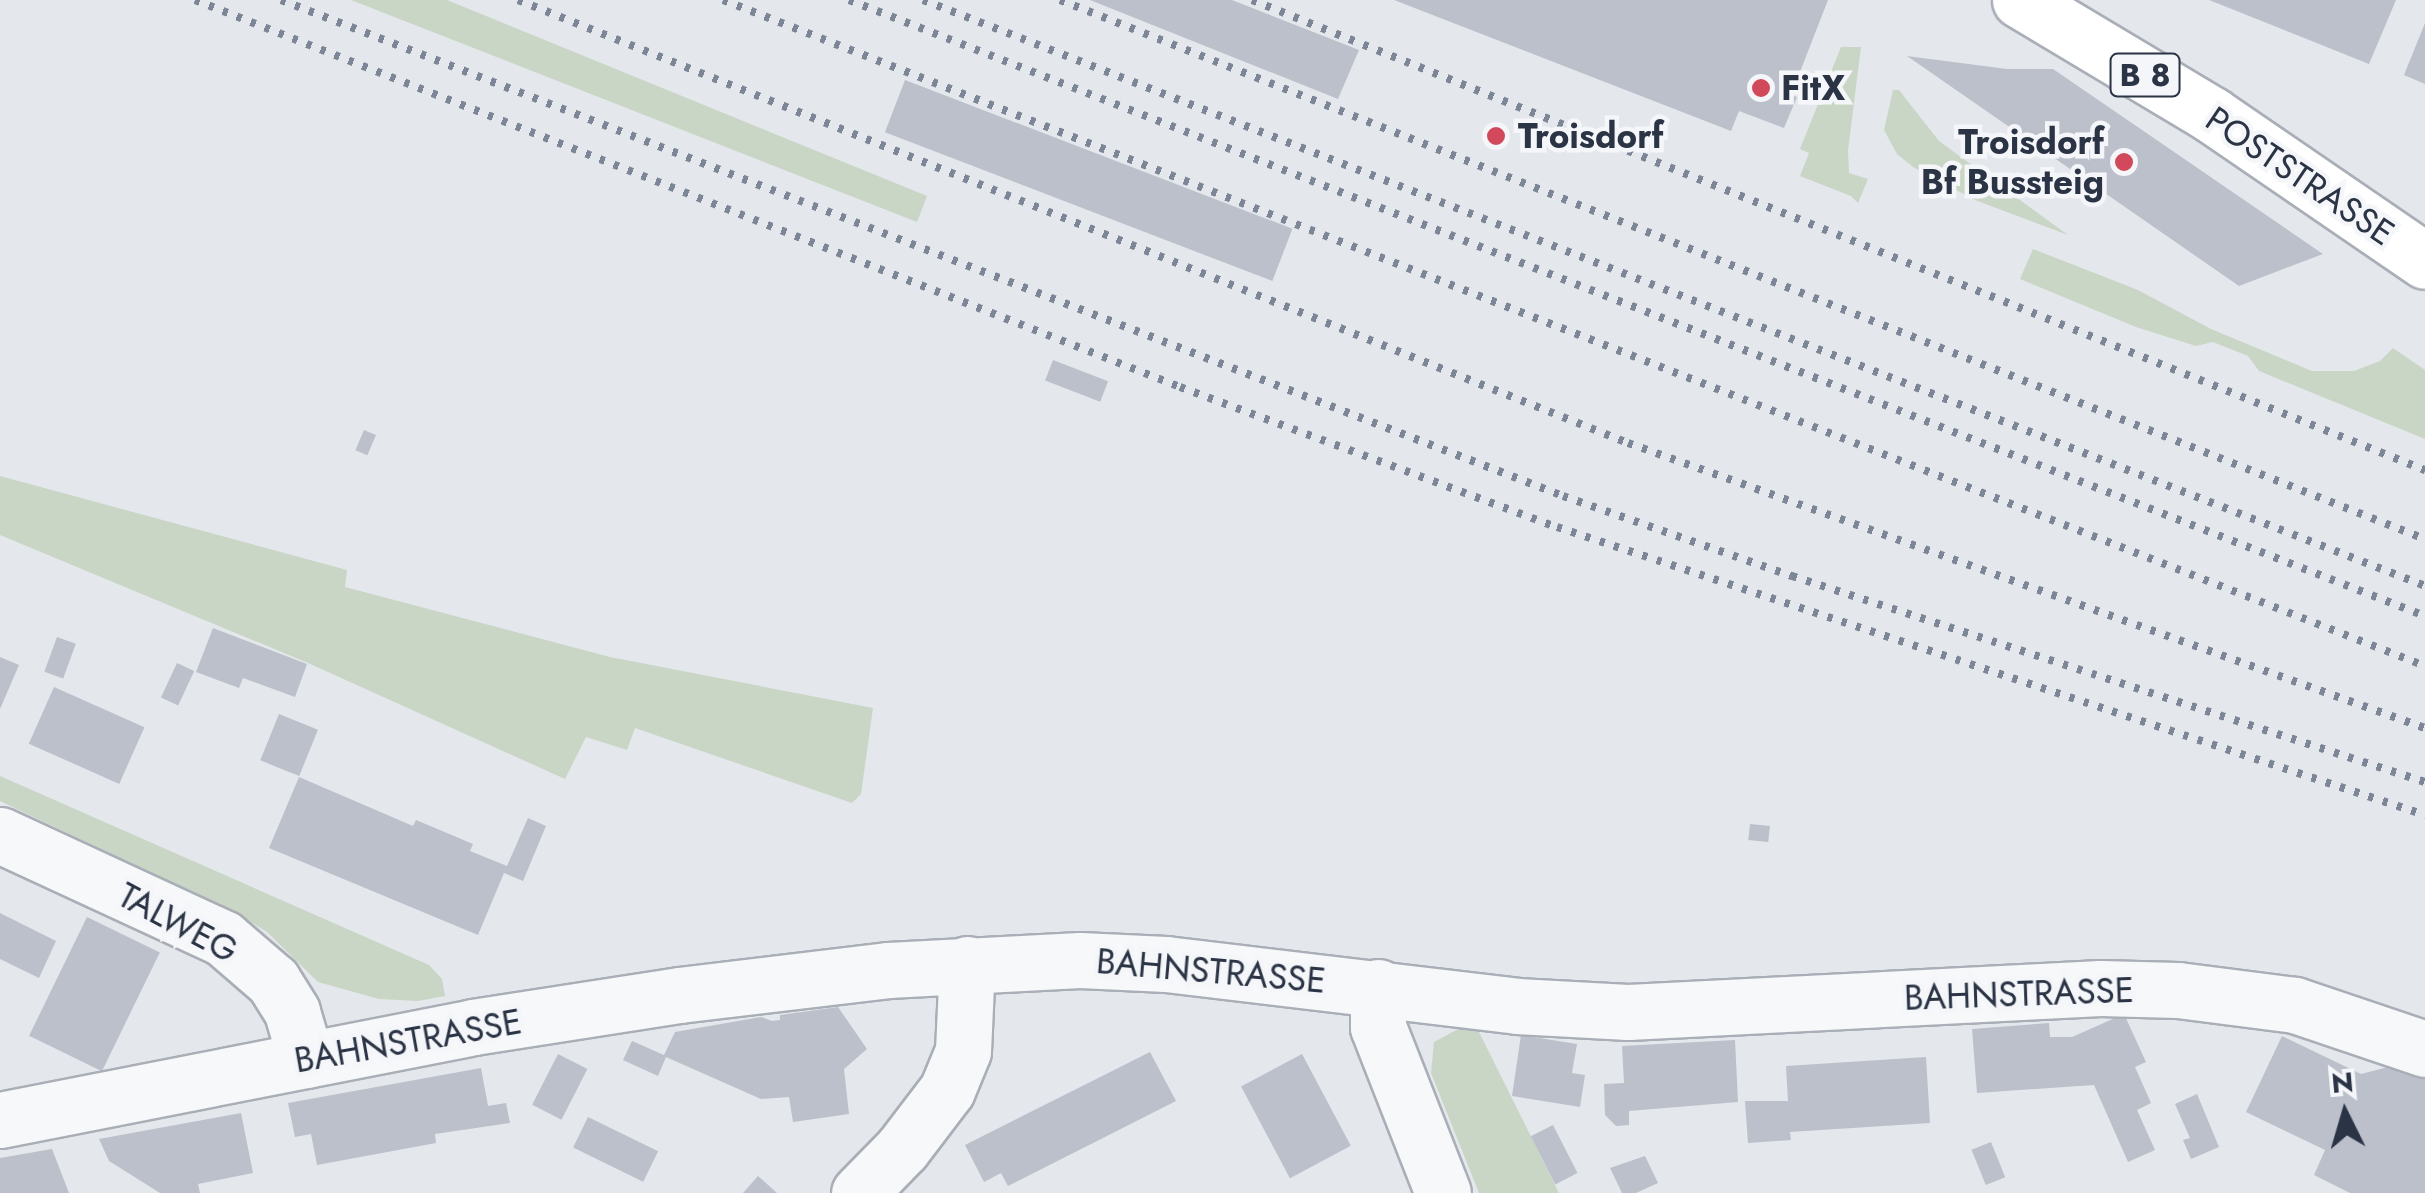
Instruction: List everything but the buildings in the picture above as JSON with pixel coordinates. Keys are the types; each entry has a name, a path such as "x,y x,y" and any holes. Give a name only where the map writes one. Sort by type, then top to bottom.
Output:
{"main road":[{"name":"POSTSTRASSE","path":"2020,0 2212,115 2425,262"}],"street":[{"name":"TALWEG","path":"0,835 223,938 273,981 292,1012 306,1060"},
{"name":"BAHNSTRASSE","path":"0,1120 306,1060 679,995 967,964 1080,960 1166,964 1517,1006 1628,1012 2007,992 2178,990 2295,1005 2425,1049"},
{"path":"858,1193 902,1149 946,1090 963,1051 967,964"},
{"path":"1378,987 1378,1027 1443,1193"}],"green space":[{"path":"351,0 447,0 927,196 917,222"},
{"path":"1841,47 1861,47 1848,151 1849,173 1868,179 1858,203 1851,196 1800,176 1809,153 1800,149"},
{"path":"1893,90 1899,90 1939,141 2068,235 1975,200 1913,167 1897,154 1884,130"},
{"path":"2033,249 2138,290 2211,329 2312,371 2354,371 2380,361 2393,348 2425,370 2425,439 2259,371 2248,356 2213,342 2196,346 2136,327 2020,279"},
{"path":"0,476 347,570 345,587 610,657 873,708 861,794 852,803 635,728 627,750 586,737 565,779 308,663 0,535"},
{"path":"0,776 429,965 442,979 445,996 418,1001 379,999 318,982 267,932 234,912 0,801"},
{"path":"1460,1028 1478,1030 1559,1193 1479,1193 1431,1073 1434,1042"}],"railway":[{"path":"195,0 1180,387 1557,527 2425,815"},
{"path":"281,0 1563,496 1792,576 2425,782"},
{"path":"518,0 1628,443 2425,728"},
{"path":"723,0 2425,666"},
{"path":"849,0 2425,616"},
{"path":"923,0 2425,586"},
{"path":"1060,0 2425,539"},
{"path":"1252,0 2425,470"}],"place":[{"name":"FitX","path":"1761,88"},
{"name":"Troisdorf","path":"1496,136"},
{"name":"Troisdorf Bf Bussteig","path":"2124,162"}]}
